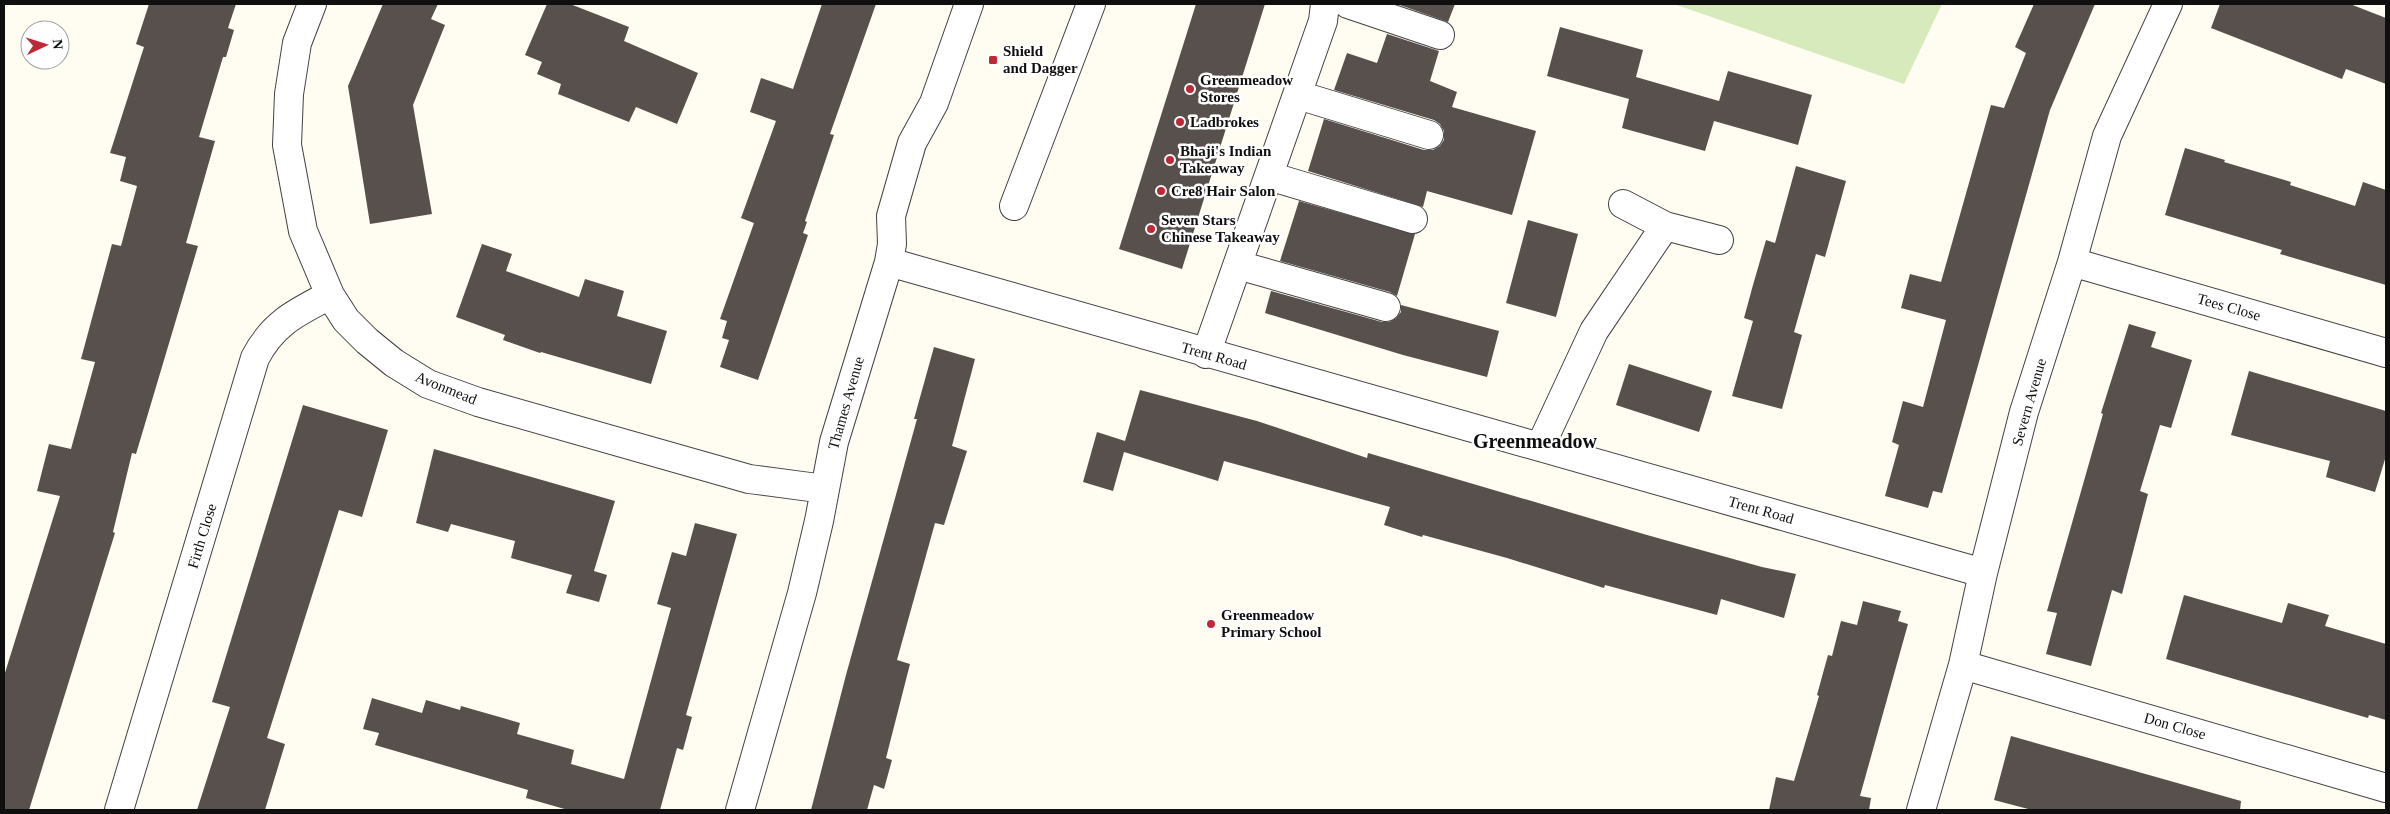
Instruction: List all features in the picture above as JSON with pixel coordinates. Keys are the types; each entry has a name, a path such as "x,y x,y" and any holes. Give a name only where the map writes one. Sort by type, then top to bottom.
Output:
{"street":[{"name":"Avonmead","path":"312,4 297,43 289,94 287,145 304,231 330,295 346,320 366,341 394,363 428,384 478,402 749,479 825,489"},
{"name":"Thames Avenue","path":"740,810 802,593 834,442 889,262 892,244 891,216 912,144 934,103 970,4"},
{"path":"1014,206 1091,4"},
{"path":"1206,354 1324,21 1332,4 1440,35"},
{"name":"Severn Avenue","path":"1921,810 1963,665 1983,573 2024,412 2072,262 2107,136 2168,4"},
{"path":"1298,95 1429,135"},
{"path":"1269,176 1413,219"},
{"path":"1623,204 1665,226 1719,240"},
{"path":"1540,447 1594,331 1665,226"},
{"name":"Trent Road","path":"889,262 1206,354 1983,573"},
{"name":"Tees Close","path":"2072,262 2386,353"},
{"path":"1238,265 1386,307"},
{"name":"Firth Close","path":"119,810 255,358 263,342 276,326 296,312 330,295"},
{"name":"Don Close","path":"1963,665 2386,788"}],"green space":[{"path":"1674,4 1942,4 1904,84"}],"building":[{"path":"149,4 236,4 228,28 234,30 226,57 223,57 199,137 215,141 186,243 198,246 136,454 132,453 113,532 115,533 29,810 4,810 4,676 60,496 37,491 49,444 71,449 95,362 81,359 112,244 121,246 137,186 120,181 126,157 110,153 144,47 136,44"},
{"path":"383,4 438,4 431,19 445,25 413,105 432,214 370,224 348,86"},
{"path":"547,4 570,4 629,27 624,41 698,73 677,124 636,107 629,122 558,94 561,84 537,74 542,62 525,55"},
{"path":"822,4 876,4 830,134 834,135 805,221 807,222 803,233 808,235 758,380 720,367 729,340 722,338 727,321 720,319 754,223 741,218 776,121 750,112 761,78 793,89"},
{"path":"1196,4 1265,4 1182,269 1119,249"},
{"path":"1397,4 1455,4 1448,22"},
{"path":"2034,4 2095,4 2050,110 1942,493 1933,491 1928,508 1885,496 1899,445 1892,442 1903,401 1923,407 1946,320 1901,308 1910,274 1941,282 1991,105 2004,108 2026,53 2015,47"},
{"path":"2220,4 2350,4 2386,18 2386,84 2346,69 2342,79 2211,28"},
{"path":"1560,27 1643,50 1636,77 1719,101 1728,71 1812,95 1798,145 1714,121 1705,151 1622,128 1629,99 1547,76"},
{"path":"1387,34 1439,51 1430,81 1457,92 1452,107 1536,131 1512,215 1427,191 1423,207 1308,171 1324,119 1424,150 1433,150 1440,146 1444,140 1444,131 1440,124 1434,120 1334,90 1347,53 1377,63"},
{"path":"2185,148 2291,182 2290,185 2355,206 2363,182 2386,190 2386,285 2280,254 2282,250 2165,215"},
{"path":"1796,166 1846,181 1825,257 1816,254 1794,332 1802,335 1782,409 1732,396 1753,321 1744,318 1753,285 1766,240 1775,243"},
{"path":"1299,201 1415,234 1397,296 1390,292 1280,261"},
{"path":"1528,220 1578,234 1556,317 1506,303"},
{"path":"482,244 512,254 506,271 579,297 585,279 624,291 617,316 667,331 651,384 540,353 503,340 505,335 456,317"},
{"path":"1271,291 1382,322 1389,322 1396,318 1401,312 1401,305 1499,331 1487,377 1403,355 1265,313"},
{"path":"2129,324 2156,332 2151,347 2192,360 2171,428 2160,425 2140,491 2148,494 2122,594 2112,590 2091,666 2046,654 2057,613 2047,611 2103,414 2101,413"},
{"path":"934,347 975,359 952,446 967,451 944,525 935,523 897,660 910,664 886,758 892,760 884,789 874,785 867,810 811,810 846,675 917,419 914,419"},
{"path":"1629,364 1712,391 1699,432 1616,405"},
{"path":"2249,371 2386,411 2386,456 2375,492 2326,477 2330,461 2231,435"},
{"path":"1140,390 1257,421 1367,458 1368,453 1647,535 1762,567 1796,574 1784,618 1721,599 1717,615 1605,585 1604,588 1507,558 1423,535 1422,537 1384,525 1390,507 1224,461 1218,481 1124,452 1113,491 1083,482 1097,432 1125,441"},
{"path":"303,405 388,430 362,517 339,510 267,738 285,744 265,810 197,810 230,707 212,702"},
{"path":"434,449 615,501 594,571 607,575 599,602 566,593 572,575 511,558 515,541 451,524 448,532 416,523"},
{"path":"695,523 737,534 686,715 692,717 683,750 677,748 660,810 568,810 526,798 528,790 375,745 379,733 363,729 372,698 422,713 426,700 460,710 461,706 520,723 517,734 574,750 571,764 624,779 671,608 657,604 672,552 686,556"},
{"path":"2184,595 2282,623 2288,603 2329,615 2325,626 2386,644 2386,720 2369,715 2368,718 2166,659"},
{"path":"1863,601 1901,611 1898,621 1908,624 1860,796 1871,798 1869,810 1769,810 1776,777 1794,781 1819,696 1817,695 1828,655 1832,656 1841,621 1857,625"},
{"path":"2011,736 2241,801 2240,810 2032,810 1994,800"}],"place":[{"name":"Shield and Dagger","path":"993,60"},
{"name":"Greenmeadow Stores","path":"1190,89"},
{"name":"Ladbrokes","path":"1180,122"},
{"name":"Bhaji's Indian Takeaway","path":"1170,160"},
{"name":"Cre8 Hair Salon","path":"1161,191"},
{"name":"Seven Stars Chinese Takeaway","path":"1151,229"},
{"name":"Greenmeadow Primary School","path":"1211,624"}],"district":[{"name":"Greenmeadow","path":"1535,441"}]}
